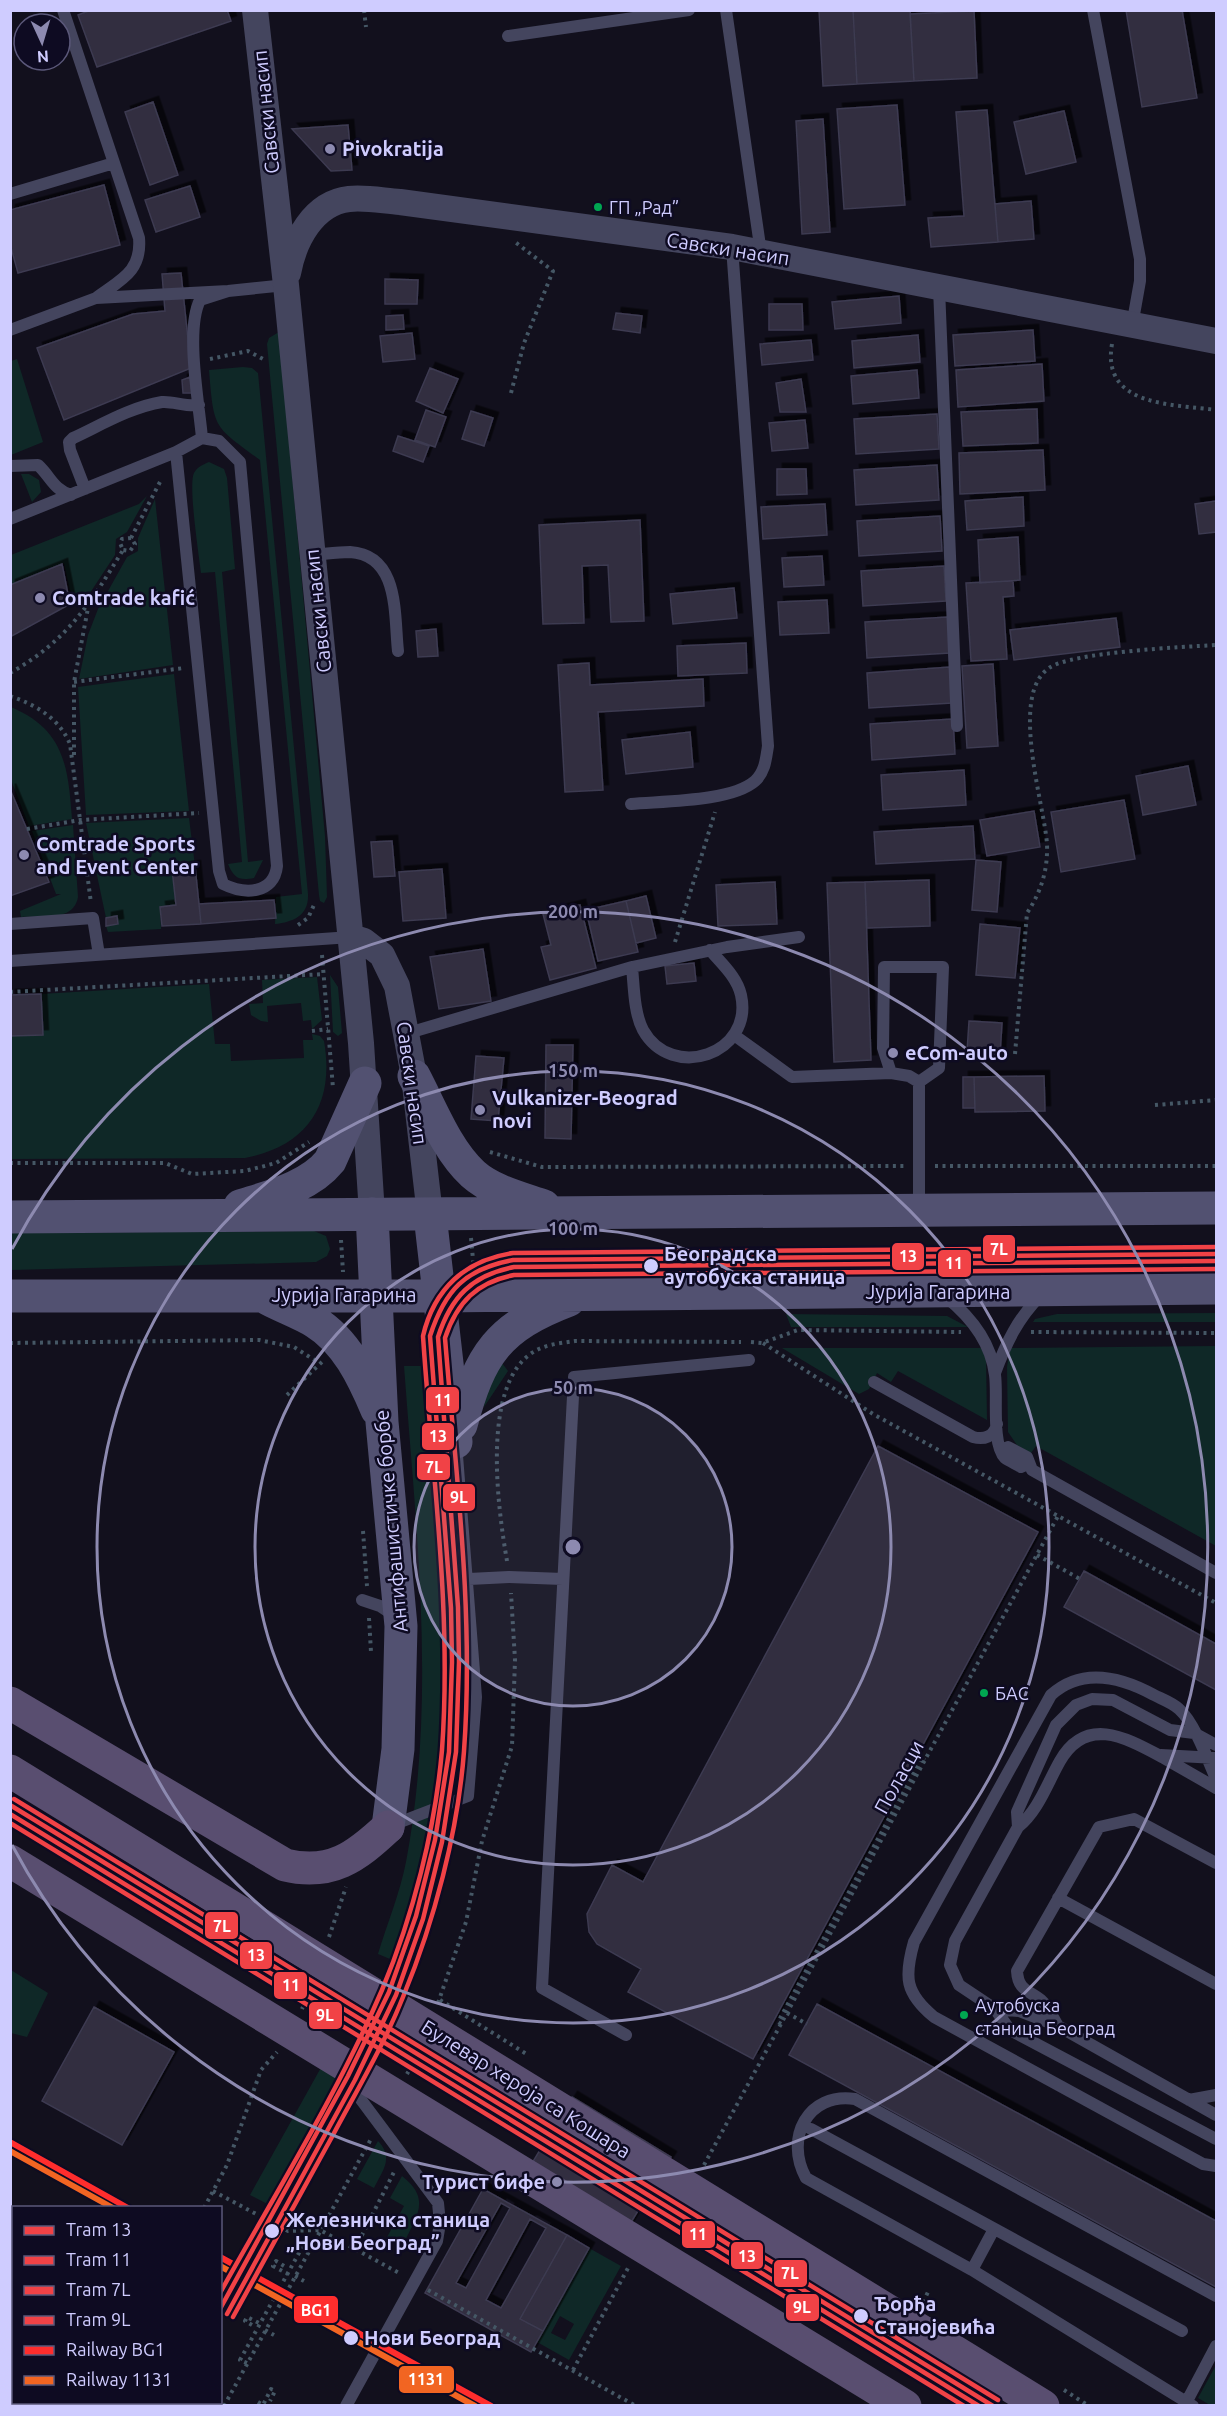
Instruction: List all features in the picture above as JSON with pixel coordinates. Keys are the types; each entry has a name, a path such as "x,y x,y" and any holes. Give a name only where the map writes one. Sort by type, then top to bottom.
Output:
{"main road":[{"path":"414,1076 445,1136 474,1176 503,1192 566,1213"},
{"path":"212,1215 288,1189 324,1168 330,1161 365,1083"},
{"path":"10,1217 1216,1208"},
{"name":"Антифашистичке борбе","path":"372,1214 382,1422 401,1626 401,1708 388,1827"},
{"path":"430,1215 456,1442"},
{"name":"Јурија Гагарина","path":"10,1296 439,1296 1216,1288"},
{"path":"456,1442 471,1386 504,1334 544,1309 584,1294"},
{"path":"259,1295 316,1322 341,1344 367,1387 382,1422"},
{"path":"10,1703 268,1857 304,1870 339,1864 388,1827"},
{"name":"Булевар хероја са Кошара","path":"10,1771 1043,2406"},
{"path":"10,1861 905,2406"}],"street":[{"name":"Савски насип","path":"255,10 286,285 351,936 365,1083 372,1214"},
{"name":"Савски насип","path":"286,285 295,249 314,216 328,206 348,199 411,203 732,247 1216,341"},
{"name":"Савски насип","path":"351,936 374,948 393,971 414,1076 430,1215"}],"lane":[{"path":"10,330 96,298 130,274 141,255 139,238 63,10"},
{"path":"508,36 689,10"},
{"path":"726,10 761,253"},
{"path":"1093,10 1140,259 1140,281 1124,324"},
{"path":"10,194 114,163"},
{"path":"631,804 721,794 746,788 756,780 765,764 768,746 732,247"},
{"path":"96,298 228,291 286,285"},
{"path":"939,288 957,726"},
{"path":"202,438 195,361 196,309 200,300 228,291"},
{"path":"85,489 70,450 69,442 73,438 139,409 164,402 187,406 199,405"},
{"path":"10,519 176,452 202,438 219,441 240,462 277,866 275,879 266,888 235,890 223,884 219,871 215,813 176,452"},
{"path":"10,466 38,465 52,484 71,495"},
{"path":"313,555 352,552 378,564 391,583 398,651"},
{"path":"10,924 93,918 99,955"},
{"path":"10,961 351,936"},
{"path":"405,1034 632,967 711,950 799,937"},
{"path":"632,967 642,1028 651,1042 664,1053 680,1058 697,1058 713,1054 726,1045 734,1035 742,1013 741,995 734,978 711,950"},
{"path":"891,1073 883,1048 884,967 943,967 939,1068 919,1082"},
{"path":"734,1035 792,1077 891,1073 909,1076 919,1082"},
{"path":"919,1082 919,1210"},
{"path":"995,1373 1011,1332 1026,1310 1045,1291"},
{"path":"941,1292 970,1318 980,1332 995,1373 998,1442 1002,1450 1008,1447 1027,1457 1032,1470 1216,1573"},
{"path":"626,2036 542,1988 574,1377 749,1360"},
{"path":"874,1382 973,1437 980,1439 993,1434 997,1420"},
{"path":"388,1827 468,1796 476,1697 469,1579 456,1442"},
{"path":"368,1600 394,1586 397,1573"},
{"path":"469,1579 509,1577 564,1579"},
{"path":"368,1600 394,1613 401,1626"},
{"path":"1216,1779 1212,1758 1180,1709 1130,1683 1107,1677 1082,1679 1062,1685 1051,1695 914,1942 907,1965 908,1987 920,2005 934,2017 1216,2171"},
{"path":"1018,1827 1017,1812 1056,1725 1064,1714 1076,1705 1092,1699 1113,1700 1170,1730 1194,1733 1216,1745"},
{"path":"1216,1788 1117,1735 1089,1736 1078,1740 1061,1759 1029,1818 1018,1827 950,1953 950,1965 959,1985 995,2009 1010,2030 1216,2139"},
{"path":"1158,1755 1212,1758"},
{"path":"1058,2026 1042,2001 1024,1991 1017,1982 1017,1971 1099,1827 1134,1819 1216,1863"},
{"path":"1058,1898 1216,1984"},
{"path":"995,2009 1019,2011 1058,2026 1216,2115"},
{"path":"1190,2100 1216,2095"},
{"path":"346,2406 412,2281 437,2241 440,2223 438,2203 359,2097"},
{"path":"1216,2296 855,2099 841,2097 826,2100 814,2108 798,2136 796,2150 799,2165 806,2178 947,2255 1190,2404 1216,2346"},
{"path":"811,2129 1182,2331"},
{"path":"1203,2164 1216,2166"},
{"path":"972,2270 994,2229"}],"path":[{"path":"364,10 366,27"},
{"path":"510,238 553,271 524,343 511,393"},
{"path":"1124,324 1110,355 1112,369 1118,382 1130,393 1147,401 1216,410"},
{"path":"195,361 248,351 263,359"},
{"path":"131,538 176,452"},
{"path":"123,550 120,543 122,539 131,538"},
{"path":"123,550 130,551 134,548 135,544 131,538"},
{"path":"10,673 49,646 88,607 123,550"},
{"path":"88,607 74,682 75,765 93,918"},
{"path":"1015,1054 1027,913 1039,895 1047,845 1029,714 1036,681 1049,667 1074,659 1216,645"},
{"path":"74,682 199,666"},
{"path":"10,696 37,707 58,724 70,744 75,765"},
{"path":"670,958 721,794"},
{"path":"27,829 80,820 215,813"},
{"path":"320,939 334,1097"},
{"path":"10,992 324,974"},
{"path":"312,1031 328,1029"},
{"path":"1155,1105 1216,1100"},
{"path":"10,1163 165,1162 192,1174 245,1171 276,1163 316,1136"},
{"path":"493,1153 542,1167 1216,1166"},
{"path":"339,1214 344,1295"},
{"path":"469,1215 476,1295"},
{"path":"520,1363 534,1351 551,1345 575,1341 762,1343 798,1330 980,1332"},
{"path":"1011,1332 1216,1333"},
{"path":"10,1343 259,1340 294,1347 325,1368"},
{"path":"762,1343 873,1414 1216,1603"},
{"path":"287,1395 320,1364"},
{"name":"Поласци","path":"782,2022 1058,1516"},
{"path":"363,1529 372,1654"},
{"path":"1037,1555 1080,1579"},
{"path":"705,2165 782,2022 778,2022 922,1758 925,1760"},
{"path":"328,1941 348,1880 352,1856"},
{"path":"299,2016 314,1981"},
{"path":"787,2013 807,2024"},
{"path":"205,2206 227,2165 261,2070 280,2048"},
{"path":"355,2249 402,2155"},
{"path":"213,2191 288,2232 320,2230 636,2406"},
{"path":"224,2406 320,2230"},
{"path":"248,2363 240,2360 305,2242 312,2245"},
{"path":"573,2370 632,2260"},
{"path":"284,2266 276,2261 273,2266 288,2274"},
{"path":"295,2276 304,2281"},
{"path":"923,2302 929,2290"},
{"path":"252,2325 245,2321 247,2317 261,2324"},
{"path":"265,2330 274,2335"},
{"path":"258,2402 264,2405 272,2389 275,2391 270,2401"}],"green space":[{"path":"279,332 325,836 327,897 324,903 320,901 319,895 267,344 269,338"},
{"path":"17,359 43,442 11,455 11,361"},
{"path":"252,368 258,373 308,894 306,907 299,916 275,924 276,897 302,894 260,460 233,440 219,424 212,404 209,370"},
{"path":"209,462 224,469 227,478 235,569 222,572 248,862 263,860 254,878 249,879 241,879 232,873 228,864 242,862 215,572 201,573 194,521 192,480 198,468"},
{"path":"21,474 29,474 39,480 41,492 32,502"},
{"path":"147,496 127,532 116,539 115,555 84,602 81,603 70,590 64,563 11,585 11,555 139,504"},
{"path":"155,499 173,665 79,679 88,635 98,609 127,557 138,551 138,538"},
{"path":"174,674 189,811 86,815 78,687"},
{"path":"11,707 29,716 53,739 65,767 72,819 29,826 11,780"},
{"path":"189,818 195,866 172,869 176,905 160,907 161,929 108,932 106,926 118,924 117,916 106,918 86,823"},
{"path":"73,825 78,897 75,905 70,911 56,916 21,917 20,911 61,894 56,894 32,831"},
{"path":"330,975 338,987 342,1033 338,1036 333,1032"},
{"path":"317,977 322,1020 312,1029 311,1020 303,1021 301,1003 267,1006 268,1022 251,1015 249,1004 263,1003 262,980"},
{"path":"209,984 215,1044 230,1044 231,1061 304,1058 303,1040 313,1040 312,1034 320,1036 324,1041 325,1084 320,1103 312,1119 301,1132 285,1144 245,1158 11,1159 10,1036 43,1035 41,994"},
{"path":"314,1231 326,1236 330,1249 327,1256 316,1262 11,1270 10,1233"},
{"path":"1216,1313 1216,1322 1033,1322 1035,1319 1057,1314"},
{"path":"786,1314 947,1316 968,1327 791,1327"},
{"path":"1216,1346 1216,1546 1036,1446 1031,1453 1017,1445 1008,1432 1007,1367 1010,1348"},
{"path":"782,1348 981,1348 986,1358 987,1420 898,1371 891,1382 877,1373 869,1389 859,1394"},
{"path":"502,1363 508,1371 484,1407 487,1383"},
{"path":"404,1366 434,1366 454,1542 461,1642 461,1691 459,1739 450,1809 433,1876 402,1964 378,1954 406,1862 415,1801 420,1739 421,1614"},
{"path":"11,1970 48,1993 27,2037 11,2033"},
{"path":"323,2064 353,2085 279,2210 250,2195"},
{"path":"378,2141 383,2147 386,2159 374,2188 357,2179"},
{"path":"402,2176 417,2193 419,2201 416,2218 402,2247 386,2239 404,2206 390,2198"},
{"path":"589,2248 621,2266 569,2360 537,2342","holes":["560,2316 574,2324 565,2340 551,2333"]},
{"path":"1216,2365 1216,2405 1210,2405 1198,2398"}],"building":[{"path":"91,10 227,10 231,21 97,67 78,15"},
{"path":"819,10 853,10 857,84 823,86"},
{"path":"853,10 910,10 914,81 857,84"},
{"path":"1126,10 1182,10 1197,98 1142,107"},
{"path":"974,11 977,78 914,81 910,14"},
{"path":"153,102 178,175 150,185 125,112"},
{"path":"897,105 905,205 844,209 837,109"},
{"path":"987,110 998,242 931,247 928,218 964,216 956,112"},
{"path":"1064,111 1076,162 1026,174 1014,122"},
{"path":"823,119 830,232 802,234 796,121"},
{"name":"Pivokratija","path":"348,125 352,170 331,171 292,129"},
{"path":"104,185 120,245 18,273 10,244 10,210"},
{"path":"190,186 200,217 156,232 145,200"},
{"path":"1031,201 1034,239 998,242 995,204"},
{"path":"181,273 191,368 64,420 37,348 133,314 165,311 162,274"},
{"path":"385,279 418,280 417,304 385,304"},
{"path":"899,296 901,323 835,329 832,302"},
{"path":"769,304 802,304 803,330 769,330"},
{"path":"616,313 642,316 640,333 613,329"},
{"path":"403,315 404,329 386,330 386,316"},
{"path":"1033,330 1035,361 955,366 953,335"},
{"path":"412,333 415,359 383,362 380,336"},
{"path":"918,335 920,362 854,368 852,341"},
{"path":"811,340 813,360 762,365 760,344"},
{"path":"1042,364 1044,401 958,407 956,370"},
{"path":"430,368 458,379 443,413 416,401"},
{"path":"917,370 919,398 853,404 851,376"},
{"path":"190,377 192,393 183,393 182,380"},
{"path":"801,379 806,412 780,412 776,383"},
{"path":"1037,409 1038,443 963,446 961,412"},
{"path":"426,410 446,417 435,447 415,440"},
{"path":"471,411 493,418 484,446 462,439"},
{"path":"937,414 939,449 856,454 854,419"},
{"path":"805,420 808,448 772,451 769,423"},
{"path":"398,436 429,446 423,462 393,451"},
{"path":"1043,450 1045,490 960,494 959,453"},
{"path":"937,465 939,500 856,505 854,470"},
{"path":"777,469 806,469 807,494 777,495"},
{"path":"1023,497 1024,526 967,530 965,501"},
{"path":"1216,501 1216,532 1199,534 1195,504"},
{"path":"825,504 827,535 763,539 761,507"},
{"path":"940,516 942,551 859,556 857,521"},
{"path":"640,520 644,621 611,622 608,565 582,566 584,623 543,624 539,525"},
{"path":"1018,537 1020,580 980,583 978,540"},
{"path":"822,556 824,585 784,587 782,558"},
{"name":"Comtrade kafić","path":"62,564 70,604 10,637 10,585"},
{"path":"944,566 946,601 863,606 861,571"},
{"path":"1013,581 1014,596 1003,597 1007,659 971,661 966,583"},
{"path":"734,588 737,618 673,624 670,594"},
{"path":"827,600 829,633 780,635 778,602"},
{"path":"948,617 950,653 867,658 865,622"},
{"path":"1116,618 1120,647 1014,660 1010,630"},
{"path":"436,629 438,656 418,657 416,631"},
{"path":"746,643 747,673 678,676 677,646"},
{"path":"589,663 590,685 703,679 704,706 598,712 603,790 565,792 558,665"},
{"path":"993,664 998,746 967,748 962,666"},
{"path":"950,667 952,703 869,708 867,673"},
{"path":"953,719 955,754 872,760 870,724"},
{"path":"690,732 693,767 626,774 622,740"},
{"path":"1188,766 1196,805 1143,815 1136,776"},
{"path":"964,770 966,805 883,810 881,775"},
{"name":"Comtrade Sports and Event Center","path":"10,789 49,882 10,896"},
{"path":"1124,800 1135,859 1061,872 1051,812"},
{"path":"1034,811 1040,847 987,856 980,820"},
{"path":"973,826 975,859 876,864 874,832"},
{"path":"392,841 395,876 374,877 371,842"},
{"path":"976,860 1001,862 997,912 972,910"},
{"path":"195,866 201,924 162,926 160,907 176,905 172,869"},
{"path":"442,869 446,918 403,921 399,872"},
{"path":"929,880 930,926 867,928 865,882"},
{"path":"775,882 777,924 718,926 716,885"},
{"path":"865,882 871,1060 834,1062 827,883"},
{"path":"646,896 656,938 636,943 626,901"},
{"path":"274,900 276,918 201,924 199,904"},
{"path":"626,901 638,952 598,961 586,910"},
{"path":"580,905 596,968 550,980 541,947 551,945 543,914"},
{"path":"117,916 118,924 106,926 106,918"},
{"path":"980,924 1020,928 1015,978 976,975"},
{"path":"483,949 491,1001 439,1009 430,957"},
{"path":"694,963 696,981 667,984 665,966"},
{"path":"41,994 43,1035 10,1036 10,995"},
{"path":"969,1021 1002,1023 1000,1055 967,1052"},
{"path":"546,1045 573,1045 571,1139 545,1138"},
{"path":"476,1056 504,1058 498,1121 471,1119"},
{"path":"1044,1076 1045,1111 975,1112 974,1077"},
{"path":"963,1077 974,1077 975,1108 963,1108"},
{"path":"878,1446 1038,1532 753,2059 628,1992 641,1969 597,1944 589,1932 587,1914 612,1865 643,1882"},
{"path":"1084,1571 1216,1644 1216,1690 1064,1607"},
{"path":"817,2004 1216,2221 1216,2287 789,2055"},
{"path":"94,2007 174,2052 122,2145 42,2101"},
{"path":"572,2097 671,2157 622,2237 523,2178"},
{"path":"483,2189 567,2235 520,2319 543,2331 531,2352 425,2293","holes":["501,2203 510,2208 466,2288 456,2283","530,2219 546,2228 501,2308 486,2300"]},
{"path":"567,2235 589,2248 543,2331 520,2319"}],"tram line":[{"name":"7L","path":"222,2289 305,2144 382,1990 413,1903 428,1842 442,1750 445,1646 440,1543 423,1336 435,1304 454,1279 480,1262 513,1253 1216,1247"},
{"name":"13","path":"222,2305 348,2076 389,1992 416,1916 435,1840 449,1752 452,1662 451,1608 430,1336 443,1306 459,1284 482,1269 513,1260 1216,1254"},
{"name":"11","path":"227,2314 355,2080 396,1995 423,1919 442,1842 456,1752 459,1662 458,1607 438,1337 449,1310 465,1290 486,1276 514,1267 1216,1261"},
{"name":"9L","path":"233,2317 361,2084 387,2032 425,1938 443,1876 461,1782 467,1700 462,1544 445,1338 462,1304 489,1283 514,1275 1216,1269"},
{"name":"7L","path":"14,1799 998,2400"},
{"name":"13","path":"10,1805 993,2406"},
{"name":"11","path":"10,1814 979,2406"},
{"name":"9L","path":"10,1823 964,2406"}],"rail line":[{"name":"BG1","path":"10,2142 124,2206"},
{"name":"1131","path":"10,2151 109,2206"},
{"name":"BG1","path":"222,2258 491,2406"},
{"name":"1131","path":"222,2267 475,2406"}],"place":[{"name":"Pivokratija","path":"330,149"},
{"name":"ГП „Рад”","path":"598,207"},
{"name":"Comtrade kafić","path":"40,598"},
{"name":"Comtrade Sports and Event Center","path":"24,855"},
{"name":"eCom-auto","path":"893,1053"},
{"name":"Vulkanizer-Beograd novi","path":"480,1110"},
{"name":"Београдска аутобуска станица","path":"651,1266"},
{"name":"БАС","path":"984,1693"},
{"name":"Аутобуска станица Београд","path":"964,2015"},
{"name":"Турист бифе","path":"557,2182"},
{"name":"Железничка станица „Нови Београд”","path":"272,2231"},
{"name":"Ђорђа Станојевића","path":"861,2316"},
{"name":"Нови Београд","path":"351,2338"}]}
